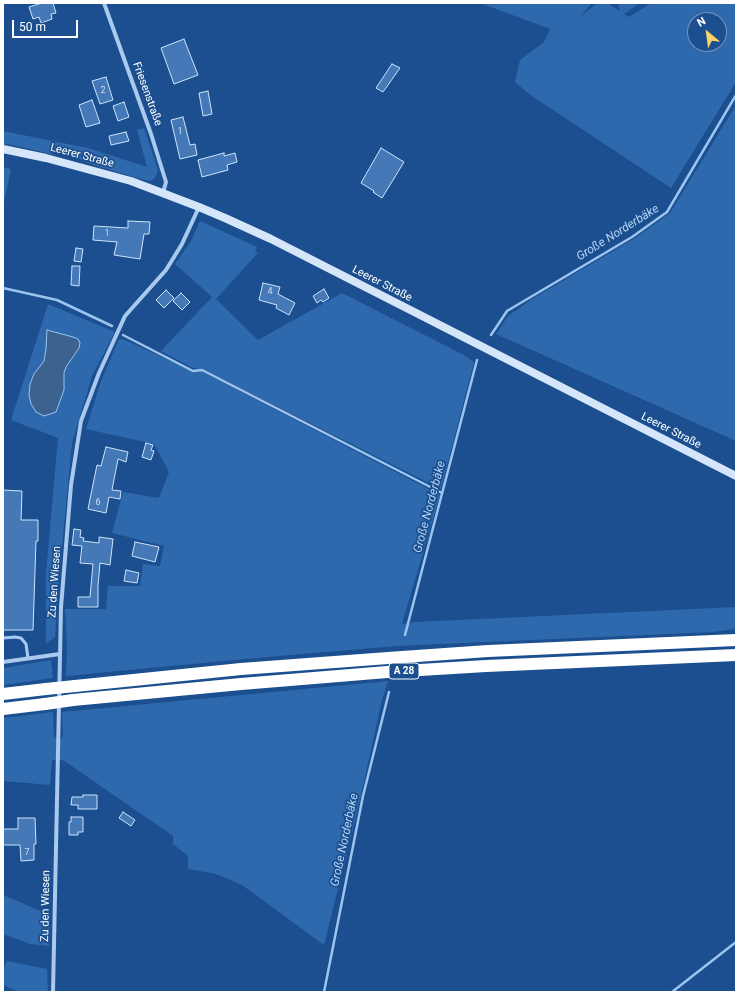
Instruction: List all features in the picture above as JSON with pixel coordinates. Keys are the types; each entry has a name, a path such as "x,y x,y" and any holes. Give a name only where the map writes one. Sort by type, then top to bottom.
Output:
{"highway":[{"name":"A 28","path":"3,694 241,669 388,658 488,651 736,640"},
{"name":"A 28","path":"3,709 73,700 387,672 502,665 736,655"}],"main road":[{"name":"Leerer Straße","path":"3,149 46,158 131,181 200,207 271,239 736,476"}],"street":[{"name":"Friesenstraße","path":"104,3 151,134 164,175 166,182 163,192"},
{"name":"Zu den Wiesen","path":"53,992 61,607 71,492 81,421 99,373 125,316 166,270 182,244 200,207"},
{"path":"3,662 60,654"}],"lane":[{"path":"3,638 21,638 26,644 28,658"}],"shaded area":[{"path":"480,3 592,3 580,17 597,3 607,3 620,11 618,3 640,3 624,14 629,17 651,3 736,3 736,82 671,188 529,94 515,82 520,60 544,42 550,29"},
{"path":"736,105 736,441 496,334 508,316 532,299 635,238 670,213"},
{"path":"144,128 158,170 153,180 148,181 93,165 58,151 51,154 3,143 3,131 88,148 147,167 137,130"},
{"path":"3,167 11,169 3,207"},
{"path":"200,221 257,247 255,251 258,253 216,299 258,340 342,293 464,355 474,362 441,489 204,370 193,368 161,351 212,297 175,264 191,241"},
{"path":"48,304 115,332 92,376 72,443 55,637 46,644 46,573 58,438 11,420","holes":["47,330 73,337 79,348 66,367 63,379 64,390 56,412 44,416 29,395 30,384 34,374 44,361"]},
{"path":"47,330 73,337 78,339 80,343 79,348 66,367 64,373 64,390 56,412 44,416 36,412 31,404 29,395 30,384 34,374 44,361"},
{"path":"119,339 125,340 192,371 201,371 440,495 402,624 415,622 736,607 736,629 713,632 397,646 66,676 67,647 65,609 106,609 108,586 140,586 143,564 160,566 164,546 112,533 123,492 159,498 169,472 154,444 86,429 101,381"},
{"path":"51,660 53,678 3,685 3,668"},
{"path":"388,681 381,704 360,800 324,945 242,885 216,874 188,869 188,856 173,844 173,836 63,760 52,760 50,785 3,781 3,718 53,712 54,737 61,739 63,736 62,712"},
{"path":"3,895 50,915 49,946 30,944 3,934"},
{"path":"7,961 47,969 48,992 19,992 3,985 3,969"}],"building":[{"path":"42,3 53,3 56,13 51,14 52,19 41,23 39,17 33,19 29,7"},
{"path":"184,39 198,75 174,84 161,48"},
{"path":"392,64 400,68 383,92 376,88"},
{"path":"106,77 113,100 100,104 92,81"},
{"path":"208,91 212,114 203,116 199,93"},
{"path":"92,100 100,123 86,127 79,105"},
{"path":"124,102 129,117 118,121 113,106"},
{"path":"183,117 190,145 195,144 197,155 180,159 171,120"},
{"path":"126,132 129,141 111,145 109,136"},
{"path":"381,148 404,162 382,198 361,183"},
{"path":"224,153 224,156 235,153 237,162 227,165 228,170 202,177 198,160"},
{"path":"128,221 150,222 149,234 144,234 140,259 114,255 117,242 93,240 94,226 128,228"},
{"path":"76,248 83,249 81,262 74,261"},
{"path":"72,266 80,266 79,286 71,285"},
{"path":"263,283 280,287 278,294 295,303 289,315 276,308 277,305 259,300"},
{"path":"324,289 329,298 323,302 321,300 317,303 313,296"},
{"path":"166,290 174,298 164,308 156,300"},
{"path":"181,293 190,302 182,310 173,301"},
{"path":"146,443 153,445 151,450 154,451 151,460 142,457"},
{"path":"106,447 128,452 126,462 118,459 112,490 121,491 120,499 109,497 106,513 88,509 97,465 101,466"},
{"path":"3,490 22,491 21,520 38,520 33,630 3,630"},
{"path":"74,529 81,530 80,537 84,538 83,541 99,543 99,537 113,539 110,565 100,563 98,607 78,607 78,597 90,597 93,564 80,563 82,546 72,545"},
{"path":"135,542 159,547 155,562 132,556"},
{"path":"126,570 139,573 137,583 124,581"},
{"path":"83,795 97,795 97,809 78,809 78,805 71,805 72,797 83,797"},
{"path":"123,812 135,820 131,826 119,818"},
{"path":"71,817 83,817 83,832 78,832 78,835 69,835 69,822 71,822"},
{"path":"18,818 35,818 36,844 34,844 34,860 21,861 20,845 3,845 3,829 18,829"}],"waterway":[{"name":"Große Norderbäke","path":"491,335 507,311 632,237 667,212 736,95"},
{"path":"3,288 57,300 112,326"},
{"path":"123,335 193,371 202,370 442,493"},
{"name":"Große Norderbäke","path":"405,635 477,360"},
{"name":"Große Norderbäke","path":"324,992 363,796 389,692"},
{"path":"672,992 736,942"}]}
